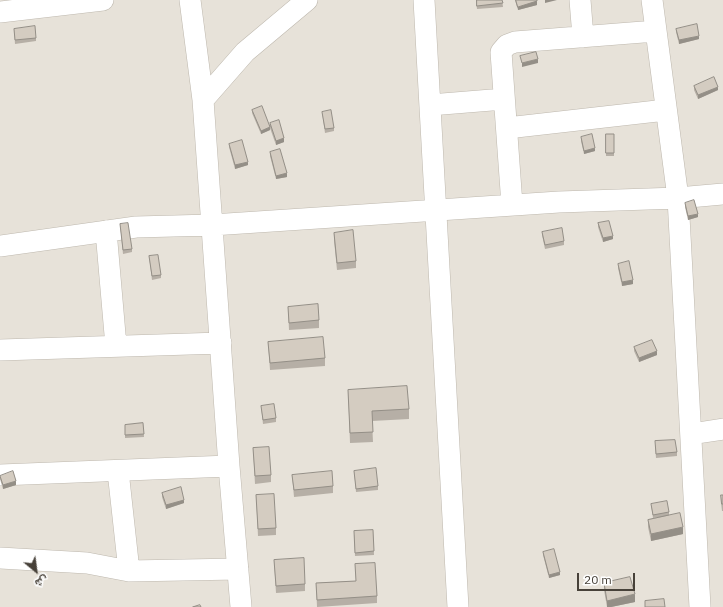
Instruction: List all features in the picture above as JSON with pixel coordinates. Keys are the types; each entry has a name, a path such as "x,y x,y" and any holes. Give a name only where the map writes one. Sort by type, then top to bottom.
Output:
{"street":[{"path":"0,12 103,0"},
{"path":"190,0 203,100 229,466 241,607"},
{"path":"203,100 245,52 308,0"},
{"path":"424,0 458,607"},
{"path":"580,0 583,37"},
{"path":"652,0 678,198 700,607"},
{"path":"512,205 502,52 506,45 515,42 656,31"},
{"path":"430,105 504,99"},
{"path":"506,128 666,110"},
{"path":"0,246 136,227 212,225 512,205 678,198 723,194"},
{"path":"106,231 116,346"},
{"path":"0,350 221,343"},
{"path":"691,434 723,429"},
{"path":"0,475 229,466"},
{"path":"118,471 129,571"},
{"path":"0,558 87,563 129,571 238,569"}],"shaded area":[{"path":"0,0 723,0 723,607 0,607"}],"building":[{"path":"477,0 502,0 503,3 477,6"},
{"path":"516,0 537,0 537,1 518,7"},
{"path":"697,24 699,36 679,40 676,29"},
{"path":"35,26 36,38 15,40 14,29"},
{"path":"536,52 538,59 522,63 520,56"},
{"path":"714,77 718,87 698,95 694,86"},
{"path":"262,106 270,127 261,131 252,110"},
{"path":"331,110 334,128 325,129 322,112"},
{"path":"279,120 284,138 276,141 270,123"},
{"path":"592,134 595,148 584,151 581,137"},
{"path":"606,134 614,134 614,153 606,153"},
{"path":"242,140 248,162 235,165 229,144"},
{"path":"280,149 287,173 276,176 270,152"},
{"path":"694,200 698,214 688,216 685,203"},
{"path":"609,221 613,236 603,238 598,223"},
{"path":"128,223 132,249 123,250 120,224"},
{"path":"562,228 564,241 545,245 542,232"},
{"path":"353,230 356,261 337,263 334,233"},
{"path":"158,255 161,275 152,276 149,256"},
{"path":"629,261 633,280 622,282 618,264"},
{"path":"318,304 319,320 289,323 288,307"},
{"path":"323,337 325,358 270,363 268,342"},
{"path":"652,340 657,351 639,358 634,347"},
{"path":"407,386 409,409 372,411 373,432 350,433 348,390"},
{"path":"274,404 276,418 263,420 261,406"},
{"path":"143,423 144,434 125,435 125,425"},
{"path":"675,440 677,452 656,454 655,441"},
{"path":"269,447 271,475 255,476 253,448"},
{"path":"376,468 378,486 356,489 354,471"},
{"path":"13,471 16,481 3,485 0,476"},
{"path":"332,471 333,486 294,490 292,475"},
{"path":"181,487 184,500 166,505 162,493"},
{"path":"274,494 276,528 258,529 256,495"},
{"path":"721,495 723,495 723,504 722,504"},
{"path":"667,501 669,512 653,515 651,504"},
{"path":"680,513 683,527 651,534 648,520"},
{"path":"373,530 374,551 355,553 354,531"},
{"path":"554,549 560,572 549,575 543,552"},
{"path":"304,558 305,584 276,586 274,560"},
{"path":"375,563 377,596 317,600 316,583 356,581 355,564"},
{"path":"630,577 635,594 607,601 604,583"},
{"path":"664,599 665,607 645,607 645,601"}]}
